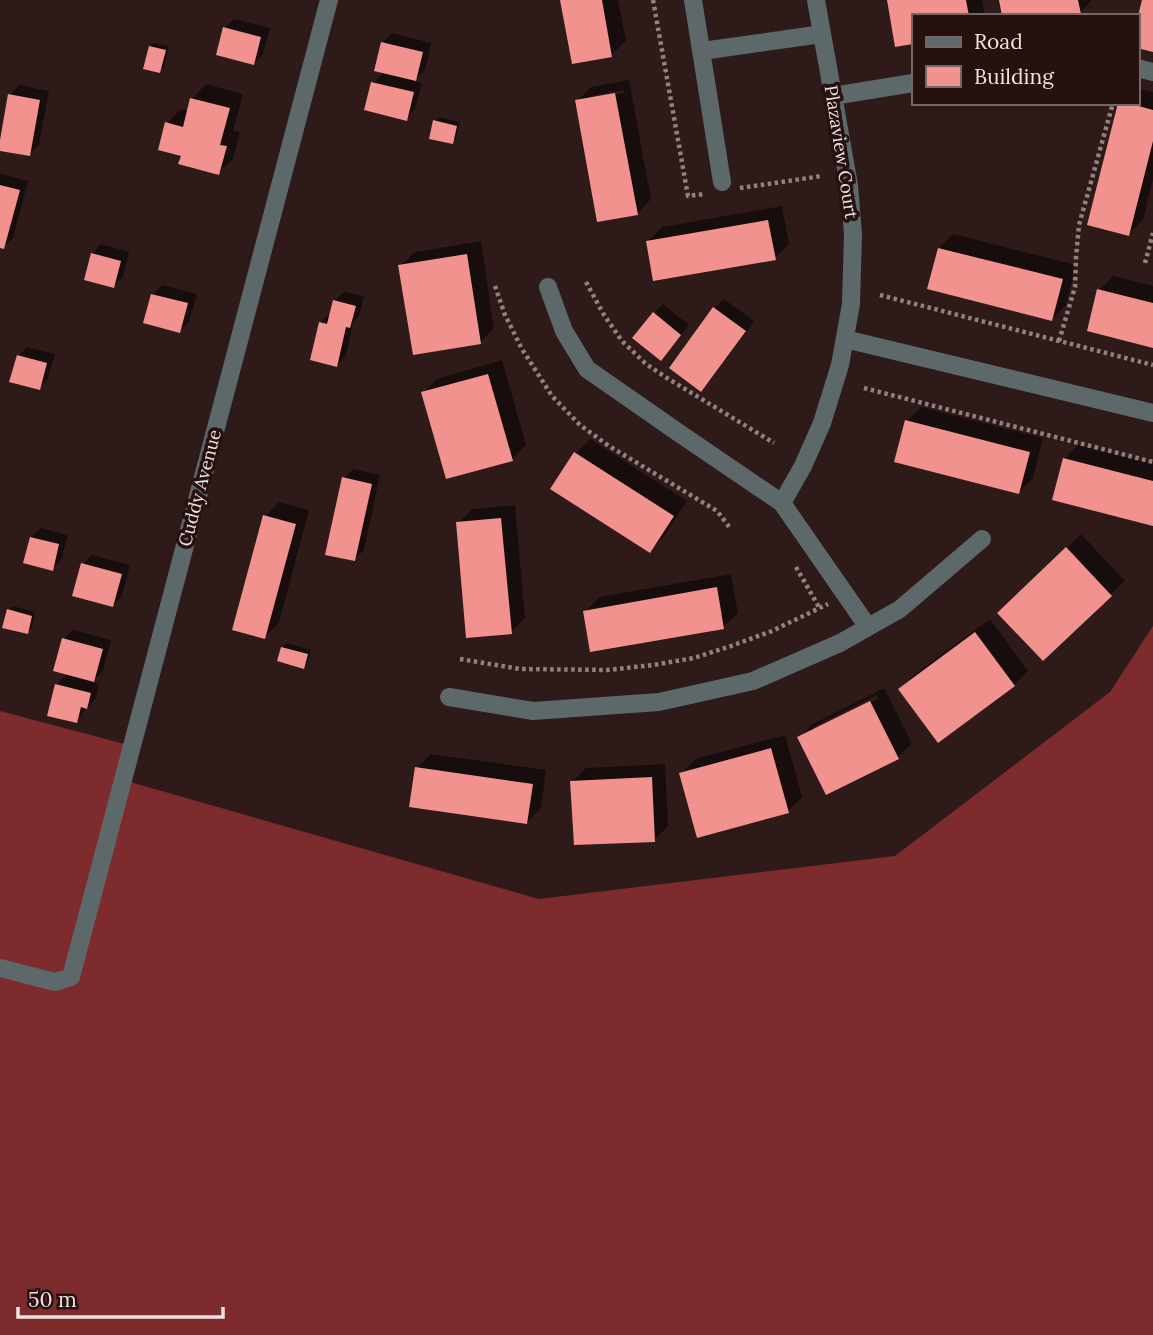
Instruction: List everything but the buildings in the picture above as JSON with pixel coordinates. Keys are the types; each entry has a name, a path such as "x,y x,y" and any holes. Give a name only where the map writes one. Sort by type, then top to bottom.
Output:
{"street":[{"name":"Cuddy Avenue","path":"0,968 55,982 71,977 329,0"},
{"path":"693,0 722,182"},
{"name":"Plazaview Court","path":"782,502 803,466 822,424 840,365 851,304 853,234 849,185 816,0"},
{"path":"702,51 822,34"},
{"path":"833,96 912,83"},
{"path":"548,288 564,331 587,369 782,502 868,627"},
{"path":"845,339 1153,413"},
{"path":"449,697 533,710 659,702 753,681 840,643 900,609 982,539"}],"path":[{"path":"1059,341 1076,287 1079,225 1112,105"},
{"path":"1145,263 1153,233"},
{"path":"586,282 622,341 646,364 774,443"},
{"path":"495,286 505,315 522,349 551,396 580,425 608,446 717,511 730,528"},
{"path":"880,295 1153,365"},
{"path":"864,388 1153,462"},
{"path":"792,560 820,608"},
{"path":"460,659 532,670 607,670 653,665 694,658 772,631 845,594"}],"shaded area":[{"path":"1153,626 1153,1335 0,1335 0,711 132,746 123,780 539,899 895,856 1110,692"}]}
